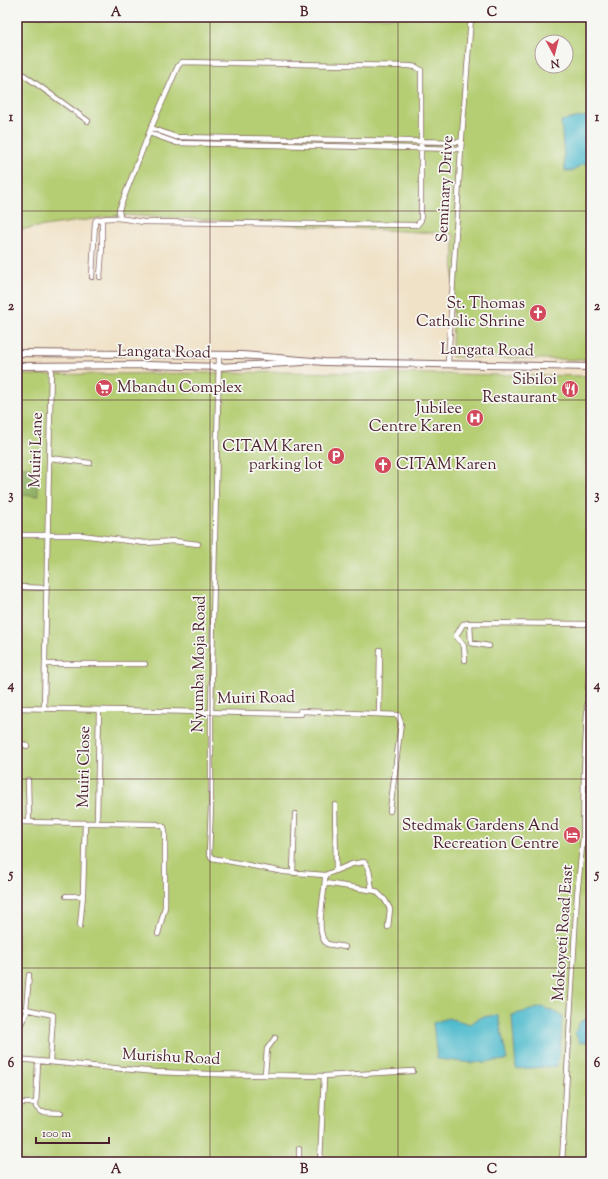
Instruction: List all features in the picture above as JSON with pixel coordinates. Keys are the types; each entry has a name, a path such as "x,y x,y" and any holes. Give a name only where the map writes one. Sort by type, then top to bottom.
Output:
{"main road":[{"name":"Langata Road","path":"17,353 264,356 310,361 591,366"},
{"name":"Langata Road","path":"17,366 219,367 256,366 310,361"}],"street":[{"name":"Seminary Drive","path":"448,364 461,149 471,17"},
{"path":"92,276 95,223 96,220 102,219 120,218 143,222 415,226 419,224 421,72 416,67 409,66 182,62 178,66 149,133 119,210 120,218"},
{"path":"17,70 88,122"},
{"path":"151,128 176,137 462,142"},
{"path":"149,133 177,144 461,149"},
{"path":"100,277 102,219"},
{"name":"Nyumba Moja Road","path":"219,355 211,713 210,856 250,866 293,873 325,876"},
{"name":"Muiri Lane","path":"44,709 51,366"},
{"path":"50,458 90,462"},
{"path":"17,535 82,535 145,543 174,541 198,544"},
{"path":"17,588 46,588"},
{"path":"470,623 471,643 489,646"},
{"path":"465,660 464,646 456,634 463,624 591,624"},
{"name":"Mokoyeti Road East","path":"562,1162 577,895 583,838 584,771 591,634"},
{"path":"379,714 380,650"},
{"path":"45,664 145,664"},
{"name":"Muiri Road","path":"17,708 301,714 300,711 343,715 379,714 398,716 401,723 390,811"},
{"name":"Muiri Close","path":"97,823 99,710"},
{"path":"17,741 28,746"},
{"path":"28,780 29,822"},
{"path":"335,805 336,870"},
{"path":"293,873 295,814"},
{"name":"Muiri Close","path":"17,822 161,825 165,829 166,833 165,908 158,934"},
{"path":"80,926 83,895 85,823"},
{"path":"345,947 327,944 322,937 321,916 325,876 352,864 366,863 372,890"},
{"path":"325,883 341,887 372,890 379,893 389,907 391,916 388,926"},
{"path":"66,896 83,895"},
{"path":"17,1031 28,1010 26,1006 29,975"},
{"path":"28,1010 53,1015 50,1062"},
{"path":"265,1074 267,1049 275,1038"},
{"name":"Murishu Road","path":"17,1059 156,1072 324,1076 413,1071"},
{"path":"38,1061 35,1103 38,1110 41,1112 61,1113"},
{"path":"320,1162 324,1076"},
{"path":"17,1103 35,1103"},
{"path":"299,1149 300,1162"}],"green space":[{"path":"17,17 591,17 591,360 452,357 454,234 121,215 17,230"},
{"path":"287,372 591,376 591,1162 17,1162 17,375"},
{"path":"17,467 33,467 39,496 17,495"}],"water":[{"path":"591,115 591,167 584,163 573,171 565,171 561,121"},
{"path":"542,1007 562,1015 561,1040 557,1066 516,1069 512,1015"},
{"path":"498,1015 507,1060 473,1063 437,1059 433,1023 448,1018 470,1024 481,1017"},
{"path":"591,1017 591,1041 580,1043 575,1033 580,1022"}],"place":[{"name":"St. Thomas Catholic Shrine","path":"538,313"},
{"name":"Mbandu Complex","path":"104,388"},
{"name":"Sibiloi Restaurant","path":"570,389"},
{"name":"Jubilee Centre Karen","path":"475,418"},
{"name":"CITAM Karen parking lot","path":"336,456"},
{"name":"CITAM Karen","path":"383,465"},
{"name":"Stedmak Gardens And Recreation Centre","path":"572,835"}]}
